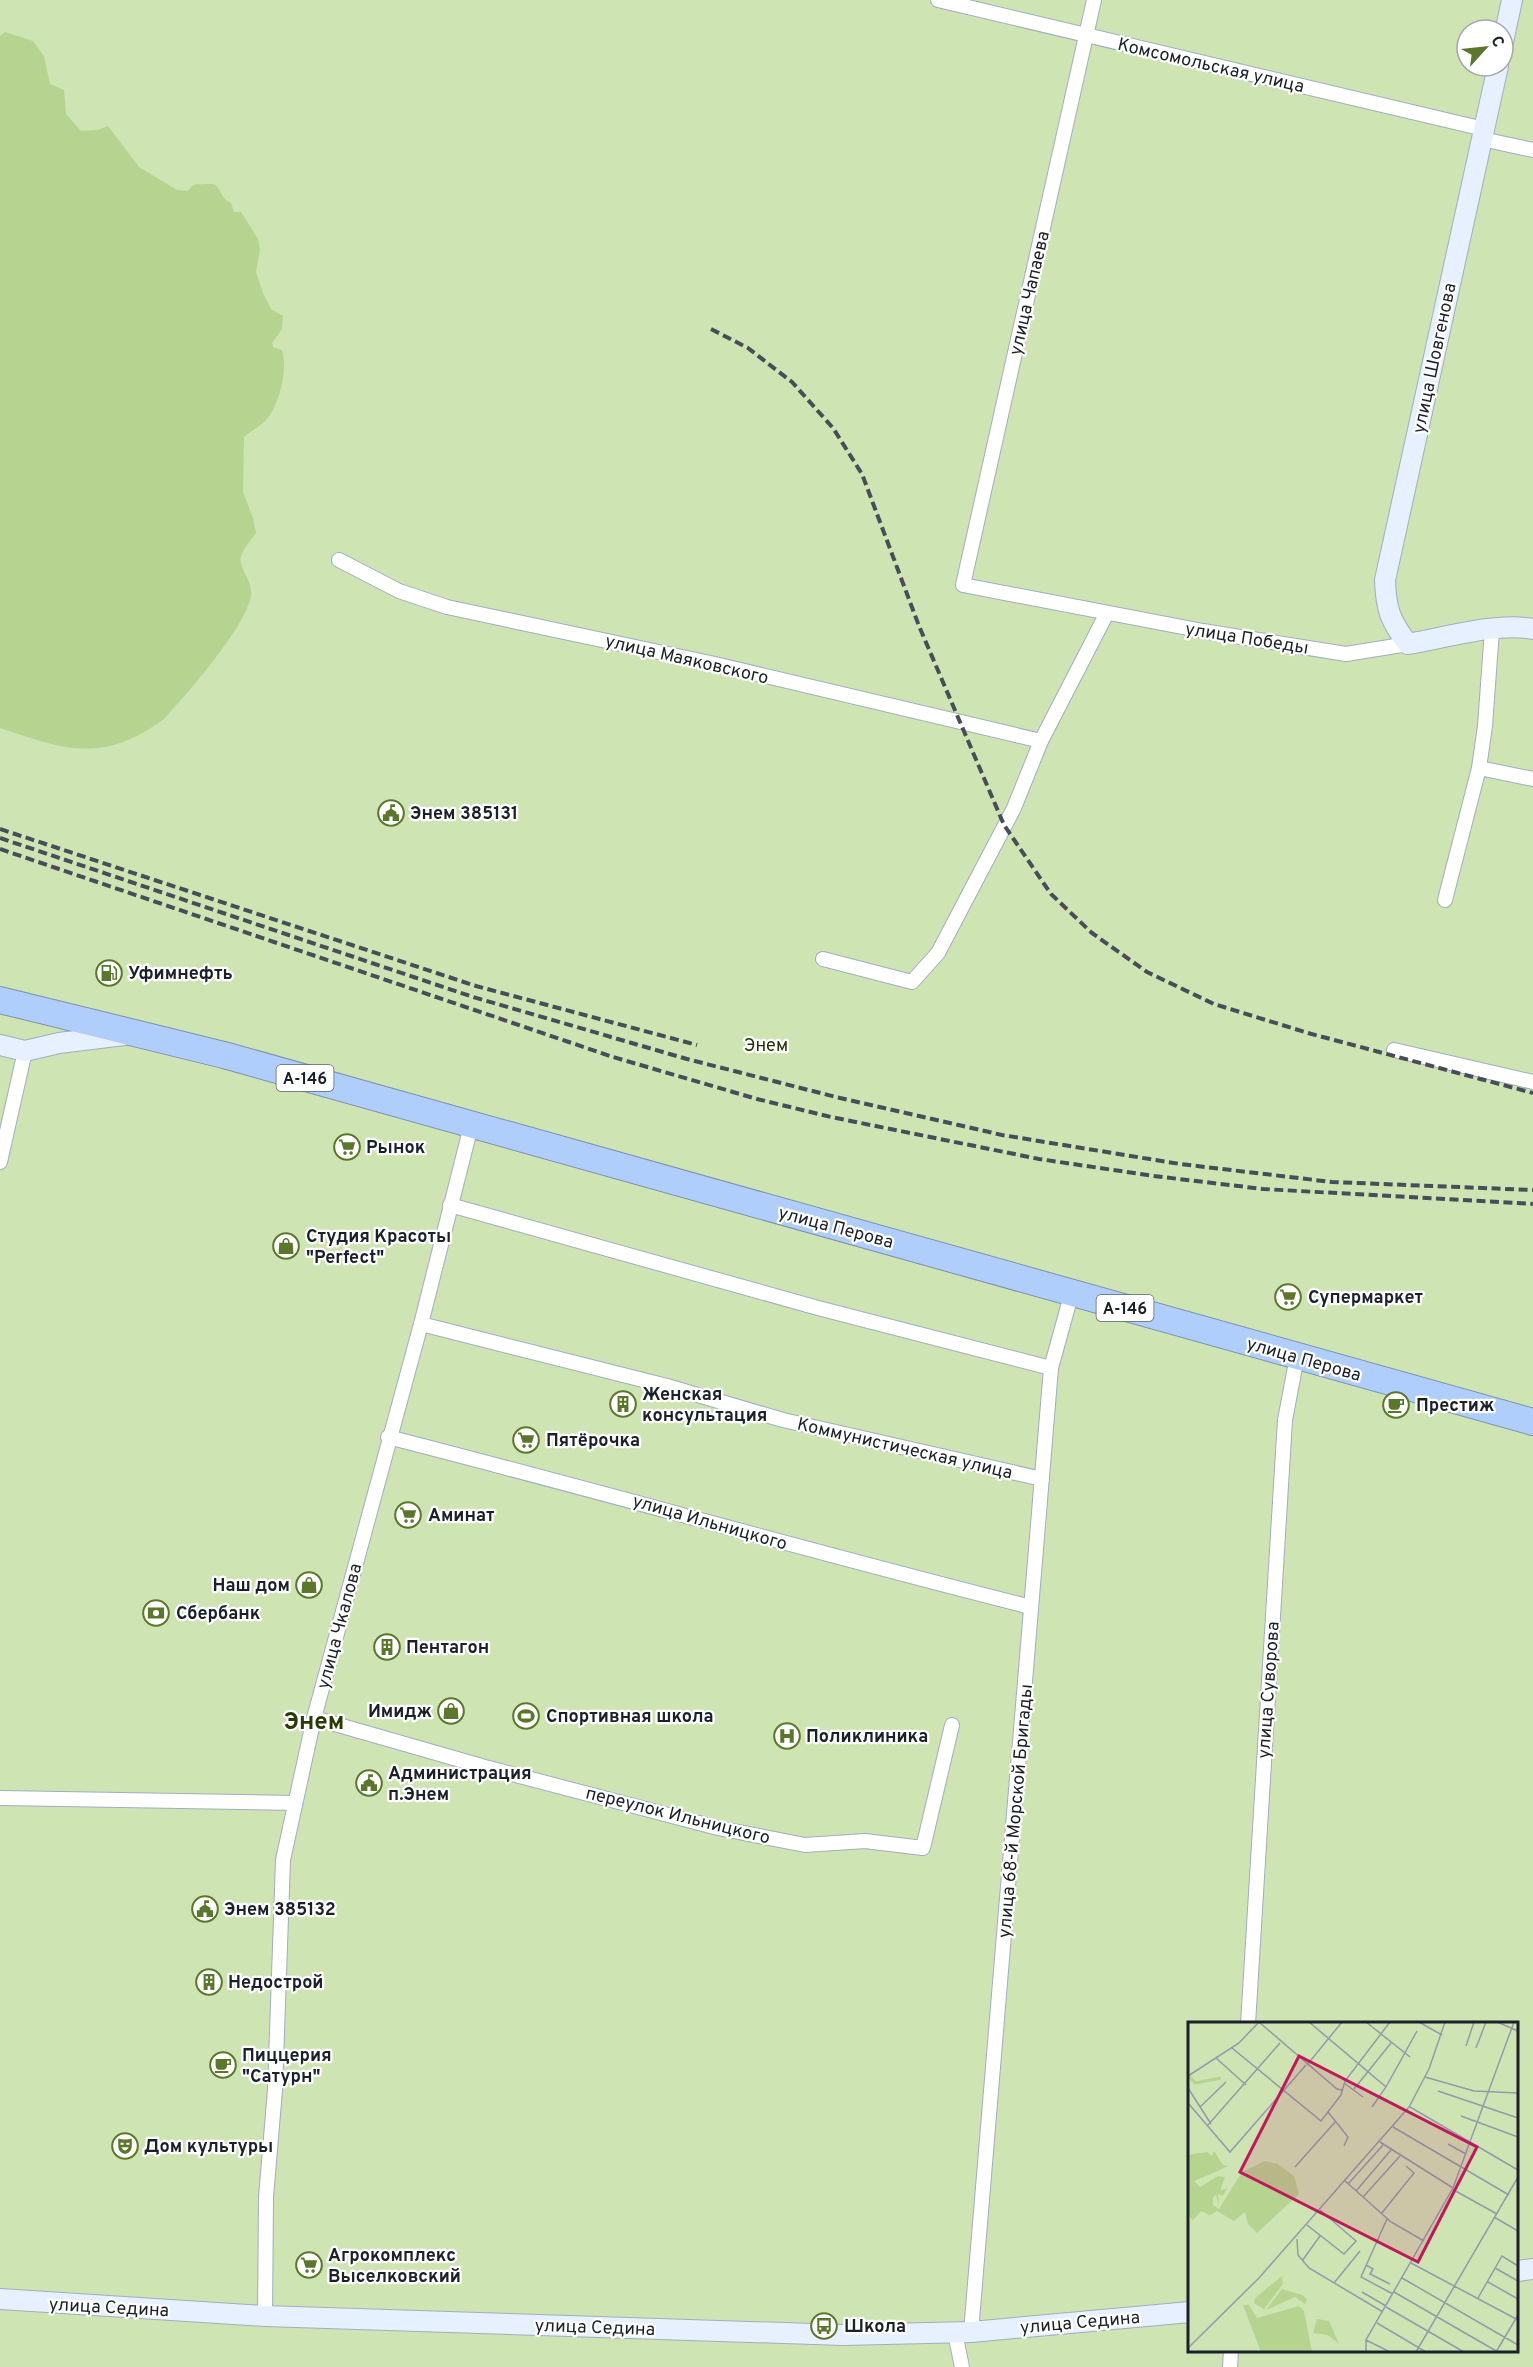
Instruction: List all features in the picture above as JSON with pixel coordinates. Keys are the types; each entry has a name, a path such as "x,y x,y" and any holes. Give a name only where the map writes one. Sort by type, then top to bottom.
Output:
{"highway":[{"name":"улица Перова","path":"0,1000 139,1033 1533,1422"}],"street":[{"name":"Комсомольская улица","path":"938,0 1483,134 1533,150"},
{"name":"улица Чапаева","path":"963,585 1094,0"},
{"path":"1508,18 1512,0"},
{"name":"улица Шовгенова","path":"1408,644 1393,625 1386,605 1385,580 1495,78"},
{"name":"улица Маяковского","path":"339,560 399,591 447,607 715,664 1041,741"},
{"name":"улица Победы","path":"963,585 1107,614 1346,654 1492,630 1520,627 1533,629"},
{"path":"823,959 912,982 938,953 1014,808 1041,741 1107,614"},
{"path":"1444,900 1479,768 1485,726 1492,630"},
{"path":"1479,768 1533,779"},
{"name":"улица Перова","path":"26,1052 59,1043 139,1033"},
{"path":"0,1045 26,1052 0,1162"},
{"path":"1394,1050 1533,1082"},
{"name":"улица Чкалова","path":"265,2316 266,2197 275,2090 283,1860 293,1803 314,1718 388,1437 421,1324 471,1126"},
{"path":"450,1205 818,1308 1051,1368"},
{"name":"улица 68-й Морской Бригады","path":"962,2367 963,2333 1051,1368 1072,1292"},
{"name":"Коммунистическая улица","path":"421,1324 668,1386 783,1420 1042,1479"},
{"name":"улица Суворова","path":"1248,2022 1285,1420 1297,1357"},
{"name":"улица Ильницкого","path":"388,1437 563,1481 855,1563 1031,1607"},
{"name":"переулок Ильницкого","path":"314,1718 485,1767 718,1827 805,1845 865,1841 923,1848 952,1725"},
{"path":"0,1798 293,1803"},
{"path":"1518,2271 1533,2269"},
{"name":"улица Седина","path":"0,2299 265,2316 843,2334 963,2333 1188,2312"},
{"path":"1230,2367 1231,2352"}],"green space":[{"name":"Энем","path":"0,0 1533,0 1533,2367 0,2367"}],"shaded area":[{"path":"5,32 33,41 44,56 50,84 64,90 66,114 81,131 98,130 108,126 139,167 177,190 188,191 192,186 198,184 211,184 218,188 231,203 234,212 241,212 258,239 260,250 256,272 271,309 283,316 282,329 272,343 273,347 282,350 284,358 279,395 267,419 244,437 243,492 256,533 245,547 240,561 251,587 250,600 245,613 213,662 164,719 142,733 122,742 102,747 84,749 65,747 0,728 0,36"}],"railway":[{"path":"711,329 748,348 792,382 833,428 862,474 919,626 1004,825 1051,894 1092,933 1147,972 1214,1004 1308,1033 1533,1093"},
{"path":"0,829 476,986 697,1045"},
{"path":"0,838 473,997 687,1059 836,1097 1002,1135 1180,1164 1332,1182 1533,1190"},
{"path":"0,849 613,1057 757,1099 831,1117 1039,1159 1154,1176 1263,1189 1533,1204"}],"place":[{"name":"Энем 385131","path":"391,813"},
{"name":"Уфимнефть","path":"109,973"},
{"name":"Рынок","path":"347,1147"},
{"name":"Студия Красоты \"Perfect\"","path":"286,1246"},
{"name":"Супермаркет","path":"1288,1297"},
{"name":"Женская консультация","path":"623,1404"},
{"name":"Престиж","path":"1396,1405"},
{"name":"Пятёрочка","path":"526,1440"},
{"name":"Аминат","path":"408,1515"},
{"name":"Наш дом","path":"309,1585"},
{"name":"Сбербанк","path":"156,1613"},
{"name":"Пентагон","path":"387,1647"},
{"name":"Имидж","path":"451,1711"},
{"name":"Спортивная школа","path":"526,1716"},
{"name":"Поликлиника","path":"787,1736"},
{"name":"Администрация п.Энем","path":"369,1783"},
{"name":"Энем 385132","path":"205,1909"},
{"name":"Недострой","path":"209,1982"},
{"name":"Пиццерия \"Сатурн\"","path":"223,2065"},
{"name":"Дом культуры","path":"125,2146"},
{"name":"Агрокомплекс Выселковский","path":"309,2265"},
{"name":"Школа","path":"824,2326"}],"district":[{"name":"Энем","path":"314,1721"}]}
